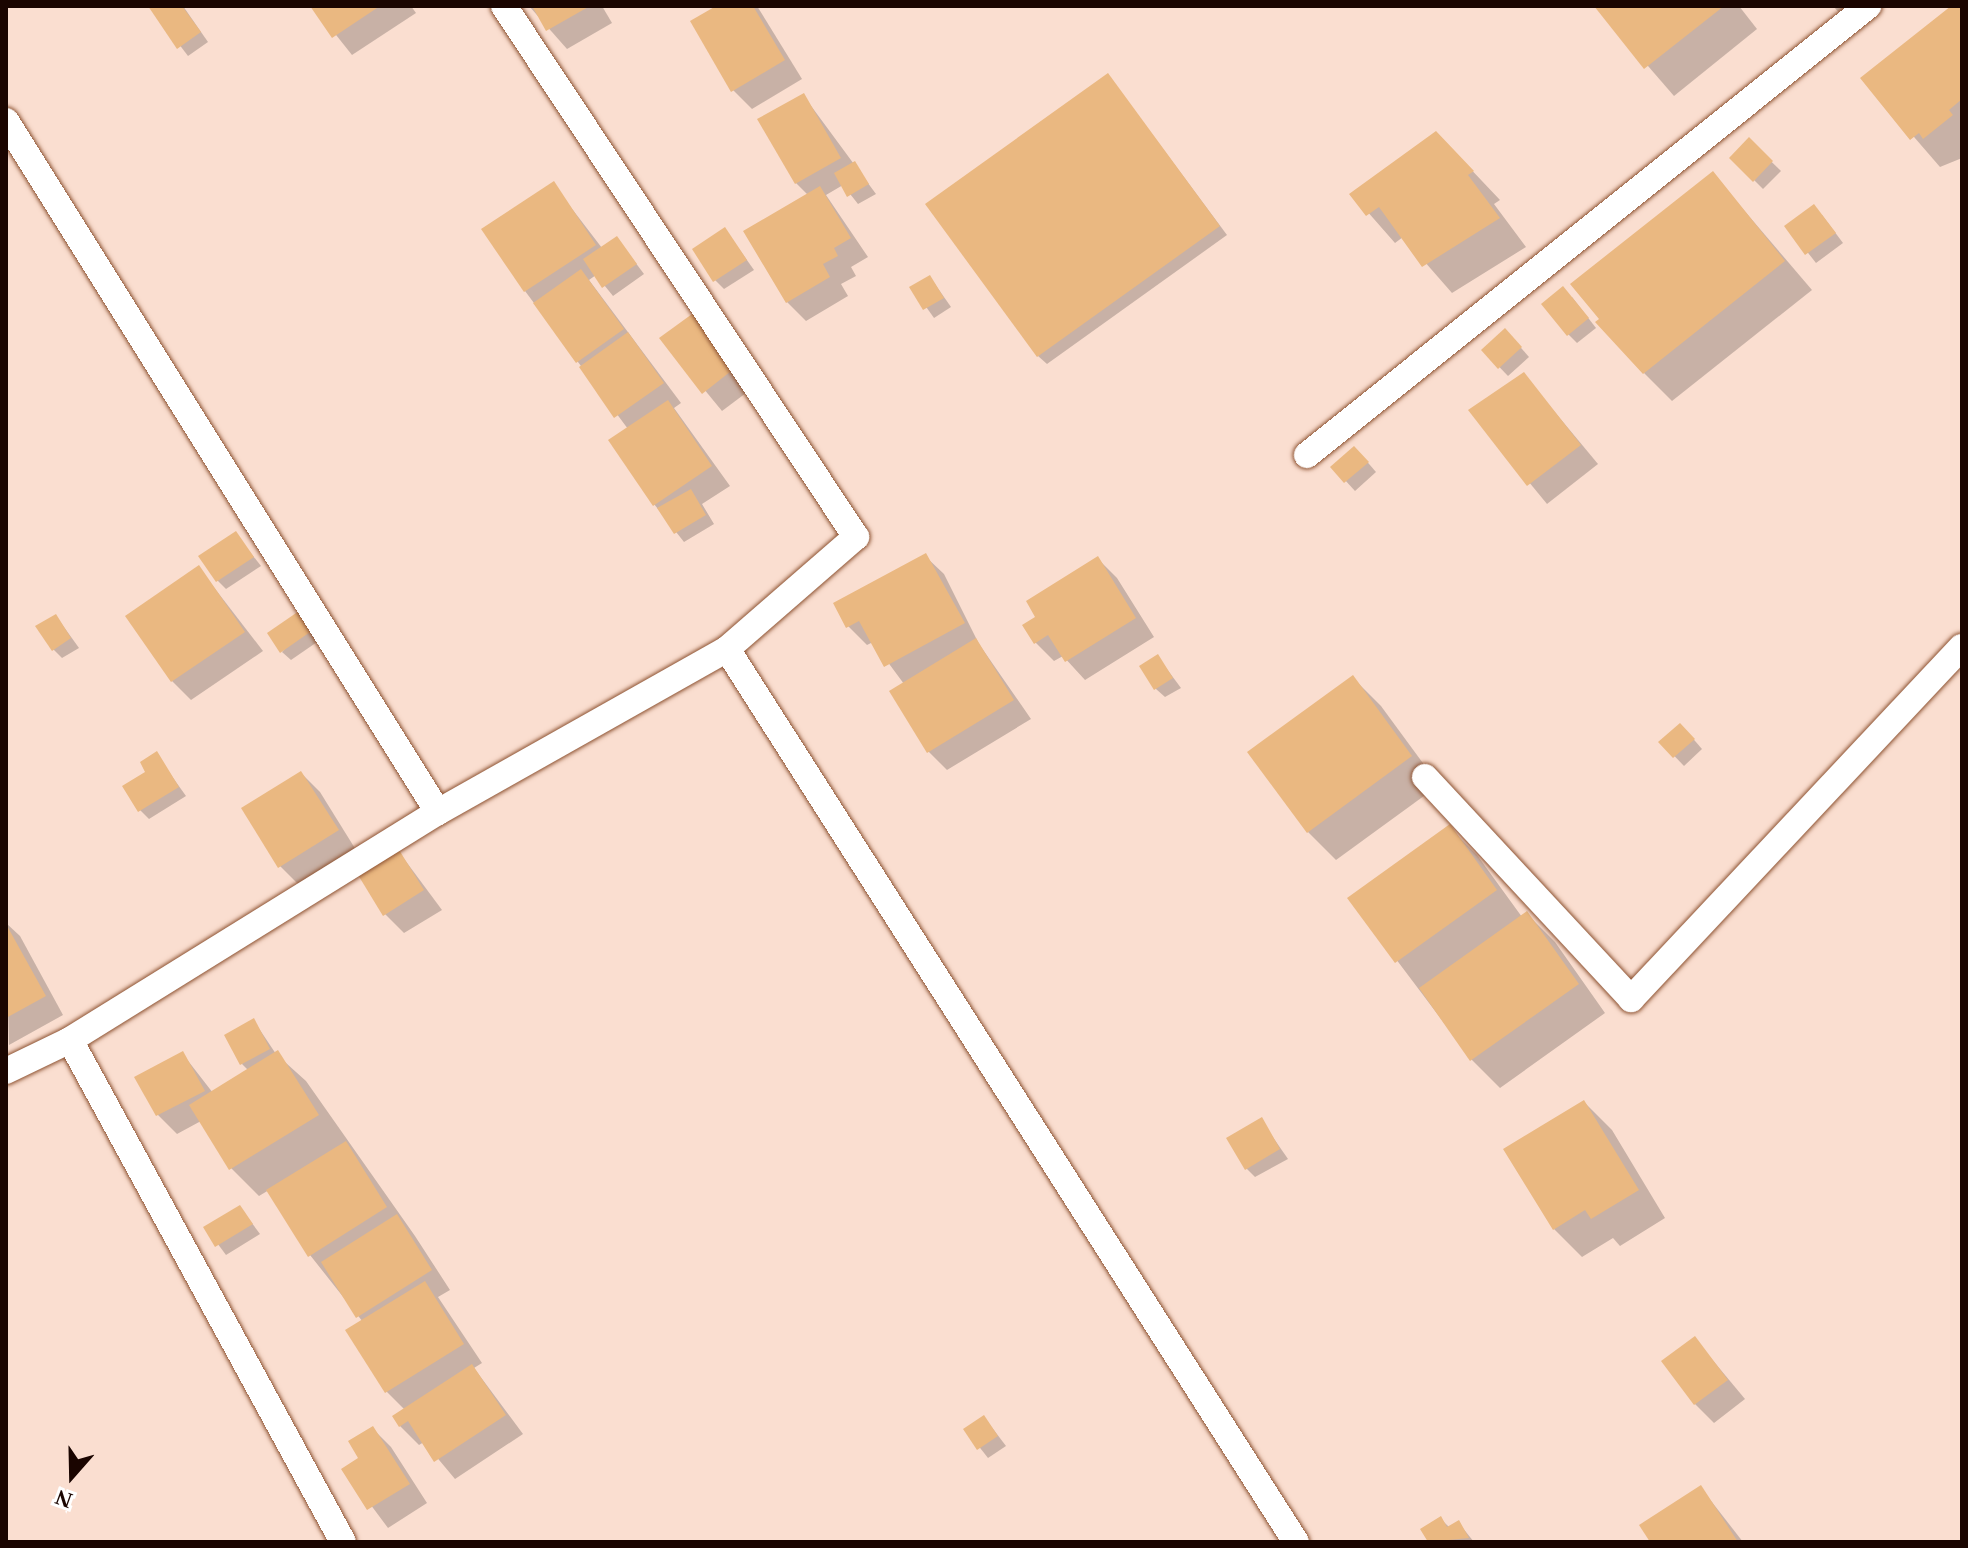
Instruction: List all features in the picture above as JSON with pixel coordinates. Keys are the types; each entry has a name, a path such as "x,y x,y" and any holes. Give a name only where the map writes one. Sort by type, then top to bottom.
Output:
{"lane":[{"path":"6,1071 70,1040 438,812 727,649 856,537 504,6"},
{"path":"1307,455 1868,6"},
{"path":"6,121 438,812"},
{"path":"1425,777 1631,999 1962,647"},
{"path":"727,649 1296,1542"},
{"path":"70,1040 343,1542"}],"building":[{"path":"148,6 182,6 201,32 177,49"},
{"path":"310,6 380,6 332,38"},
{"path":"532,6 590,6 546,31"},
{"path":"716,6 753,6 785,60 731,92 690,21"},
{"path":"1594,6 1724,6 1644,69"},
{"path":"1951,6 1962,6 1962,99 1949,110 1953,115 1923,139 1919,133 1910,140 1860,78"},
{"path":"1108,73 1220,226 1037,357 925,204"},
{"path":"804,93 841,158 795,184 757,119"},
{"path":"1436,131 1474,171 1468,175 1500,218 1422,267 1379,207 1366,216 1349,194"},
{"path":"1749,137 1773,161 1753,182 1729,158"},
{"path":"855,161 869,184 847,197 834,173"},
{"path":"1713,171 1785,261 1643,374 1595,322 1599,319 1570,284"},
{"path":"554,181 596,245 524,292 481,229"},
{"path":"820,186 851,238 834,248 838,256 823,264 830,277 786,303 743,231"},
{"path":"1814,204 1836,233 1805,255 1784,226"},
{"path":"725,227 747,260 713,282 692,249"},
{"path":"617,236 637,264 602,288 583,259"},
{"path":"581,269 624,329 576,363 533,303"},
{"path":"930,275 944,298 923,310 909,287"},
{"path":"1563,286 1589,318 1567,336 1541,304"},
{"path":"699,309 740,364 702,394 659,338"},
{"path":"1505,328 1522,347 1498,369 1481,350"},
{"path":"628,332 664,383 614,418 579,367"},
{"path":"1524,372 1581,445 1527,486 1468,410"},
{"path":"668,400 712,466 653,506 608,440"},
{"path":"1354,446 1369,462 1344,483 1330,467"},
{"path":"691,489 706,515 674,534 657,508"},
{"path":"236,531 254,557 216,582 198,556"},
{"path":"926,553 965,623 884,667 859,621 846,628 833,603"},
{"path":"1098,556 1136,618 1065,662 1048,635 1034,644 1022,625 1035,617 1026,601"},
{"path":"199,565 245,632 171,682 125,616"},
{"path":"299,611 313,630 280,653 267,633"},
{"path":"56,614 71,638 52,651 35,626"},
{"path":"976,638 1014,700 927,753 889,691"},
{"path":"1158,654 1173,678 1154,690 1139,666"},
{"path":"1353,675 1412,756 1307,833 1247,752"},
{"path":"1680,723 1695,739 1673,758 1658,742"},
{"path":"157,751 179,787 138,812 122,786 145,772 140,762"},
{"path":"301,771 339,830 278,868 241,808"},
{"path":"1450,824 1497,890 1395,963 1347,898"},
{"path":"396,845 424,890 383,916 355,870"},
{"path":"1527,911 1579,984 1470,1061 1419,988"},
{"path":"6,924 46,996 6,1018"},
{"path":"254,1018 270,1049 240,1065 224,1035"},
{"path":"278,1050 319,1115 229,1170 189,1105"},
{"path":"183,1051 205,1091 156,1116 134,1077"},
{"path":"1584,1100 1639,1190 1591,1219 1585,1210 1553,1230 1503,1149"},
{"path":"1262,1117 1280,1149 1245,1170 1226,1138"},
{"path":"346,1141 387,1207 308,1257 266,1190"},
{"path":"240,1205 253,1224 215,1247 203,1227"},
{"path":"397,1214 432,1270 356,1318 321,1262"},
{"path":"425,1281 464,1344 385,1393 345,1330"},
{"path":"1695,1336 1728,1380 1694,1405 1661,1361"},
{"path":"472,1364 506,1415 434,1462 408,1421 399,1427 392,1416"},
{"path":"984,1415 998,1436 977,1450 963,1429"},
{"path":"373,1426 410,1484 367,1510 341,1469 358,1458 348,1441"},
{"path":"1701,1485 1738,1542 1650,1542 1639,1525"},
{"path":"1441,1516 1447,1527 1459,1520 1469,1538 1428,1542 1420,1529"}]}
